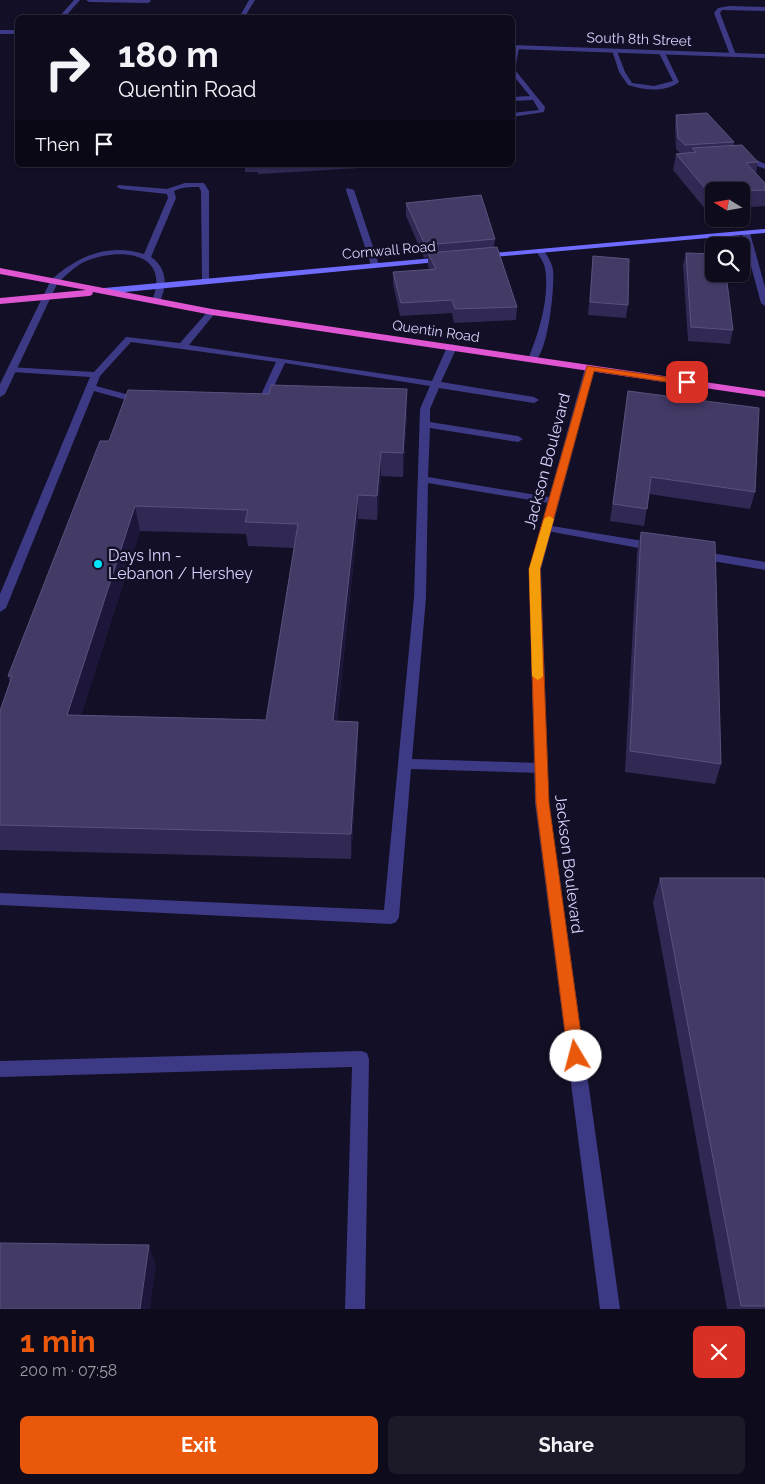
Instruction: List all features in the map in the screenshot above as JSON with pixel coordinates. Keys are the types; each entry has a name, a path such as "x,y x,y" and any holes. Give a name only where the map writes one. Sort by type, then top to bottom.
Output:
{"highway":[{"name":"Quentin Road","path":"0,271 212,312 765,394"},
{"path":"0,301 104,291"}],"main road":[{"path":"472,257 765,231"},
{"name":"Cornwall Road","path":"104,291 453,258"}],"street":[{"path":"63,15 77,0"},
{"path":"89,0 148,2"},
{"path":"244,15 252,0"},
{"path":"733,55 717,13 720,9 729,8 765,8"},
{"path":"0,32 15,32"},
{"name":"South 8th Street","path":"515,48 765,56"},
{"path":"614,51 622,72 630,84 652,87 670,86 676,82 662,53"},
{"path":"515,74 542,107 542,111 515,115"},
{"path":"515,99 535,98"},
{"path":"753,160 765,156"},
{"path":"736,157 746,157 765,167"},
{"path":"121,187 168,191 174,187 194,184 201,186 205,191 206,281"},
{"path":"350,190 375,265"},
{"path":"147,257 172,198 168,191"},
{"path":"746,233 765,303"},
{"path":"533,360 541,338 550,281 549,266 540,251"},
{"path":"0,394 54,282 74,265 85,259 111,253 140,254 147,257 154,261 158,269 161,286 156,301"},
{"path":"183,346 212,312"},
{"path":"0,608 90,387 96,375 129,339 282,360 534,400"},
{"path":"0,899 391,916 420,598 425,409 452,348"},
{"path":"242,409 264,400 282,360"},
{"name":"Jackson Boulevard","path":"590,368 535,569 540,768 544,812 610,1309"},
{"path":"12,369 96,375"},
{"path":"90,387 151,404"},
{"path":"425,424 518,440"},
{"path":"423,479 554,500"},
{"path":"546,528 670,550"},
{"path":"689,553 765,566"},
{"path":"405,764 540,768"},
{"path":"0,1069 361,1059 355,1309"}],"building":[{"path":"707,113 734,142 685,145 678,138 676,115"},
{"path":"742,145 758,162 746,163 765,183 765,190 750,191 750,182 705,182 705,188 676,154 696,152 692,148"},
{"path":"481,195 495,239 425,245 406,203"},
{"path":"497,247 517,307 455,309 452,300 401,303 393,272 436,269 428,253"},
{"path":"686,253 705,254 705,282 727,282 733,330 691,327"},
{"path":"593,256 629,259 628,305 590,302"},
{"path":"271,385 407,389 403,453 381,452 377,496 358,495 333,721 358,722 351,834 0,825 0,711 12,676 8,676 100,441 109,441 128,390 269,394","holes":["135,506 248,510 245,522 298,524 266,720 67,715"]},
{"path":"628,391 759,408 755,492 651,477 647,509 613,504"},
{"path":"641,532 715,542 721,764 630,751"},
{"path":"660,878 764,878 765,880 765,1306 741,1306"},
{"path":"0,1243 149,1245 140,1309 0,1309"}],"slow traffic":[{"path":"538,676 535,569 549,519"}],"place":[{"name":"Days Inn - Lebanon / Hershey","path":"98,564"}],"route":[{"path":"576,1056 542,803 535,569 590,368 687,382"}]}
